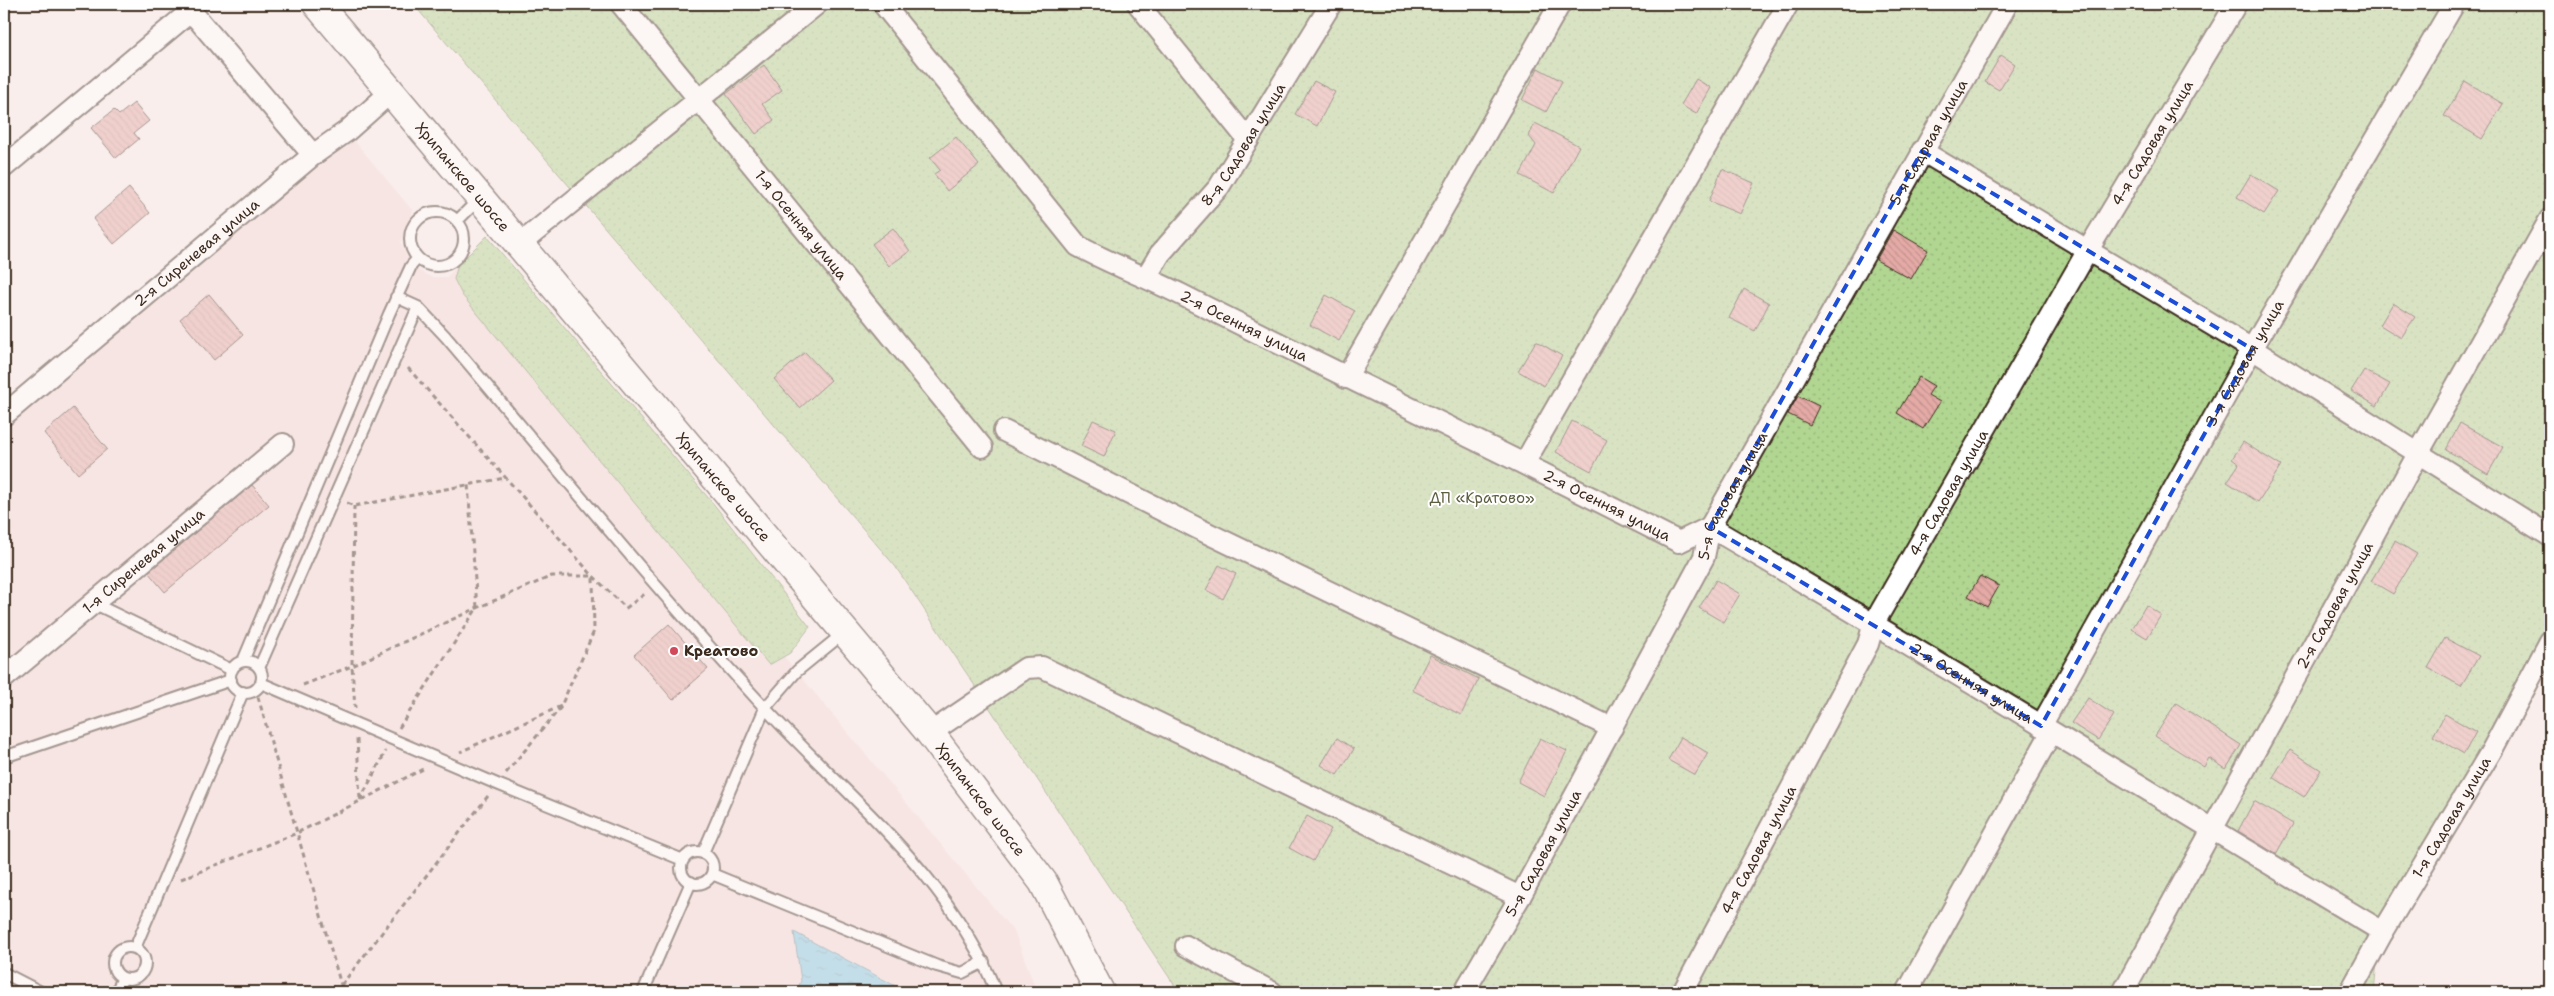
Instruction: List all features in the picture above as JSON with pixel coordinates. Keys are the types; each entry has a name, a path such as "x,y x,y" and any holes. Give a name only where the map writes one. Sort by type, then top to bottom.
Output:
{"main road":[{"name":"Хрипанское шоссе","path":"317,4 930,733 1044,882 1100,992"}],"street":[{"name":"1-я Осенняя улица","path":"621,4 982,447"},
{"path":"520,244 817,4"},
{"name":"2-я Осенняя улица","path":"883,4 1078,246 1110,263 1146,277 1346,378 1525,462 1679,542 1710,526 1874,623 2213,831 2383,932"},
{"path":"1138,4 1248,140"},
{"name":"8-я Садовая улица","path":"1146,277 1160,254 1219,187 1331,4"},
{"path":"1346,378 1560,4"},
{"path":"1525,462 1788,4"},
{"name":"5-я Садовая улица","path":"1464,992 1520,897 1704,557 1710,526 2007,4"},
{"name":"4-я Садовая улица","path":"1683,992 1868,644 1874,623 2088,250 2236,4"},
{"name":"3-я Садовая улица","path":"1907,992 2046,729 2252,349 2454,4"},
{"path":"4,167 188,7 313,154"},
{"name":"2-я Сиреневая улица","path":"4,415 313,154 347,131 392,91"},
{"path":"1922,151 2252,349 2419,452 2550,536"},
{"name":"2-я Садовая улица","path":"2123,992 2213,831 2419,452 2550,219"},
{"path":"1004,431 1208,533 1612,728"},
{"name":"1-я Сиреневая улица","path":"4,678 283,444"},
{"name":"1-я Садовая улица","path":"2350,992 2383,932 2492,750 2550,641"},
{"path":"930,733 1026,668 1042,667 1520,897"},
{"path":"1186,946 1272,992"},
{"path":"2367,992 2372,955"}],"lane":[{"path":"458,221 480,198"},
{"path":"438,212 446,213 458,221 464,234 463,249 459,256 446,265 439,266 424,263 418,258 410,238 414,225 419,219 438,212"},
{"path":"4,757 231,675 243,661 396,297 411,266 418,258"},
{"path":"396,297 418,307 656,585 765,708 903,850 954,913 984,962 996,992"},
{"path":"258,686 259,668 418,307"},
{"path":"93,603 231,675 236,689 243,692 258,686 282,693 683,860"},
{"path":"703,853 765,708 797,671 846,631"},
{"path":"243,661 254,663 259,668"},
{"path":"134,948 243,692"},
{"path":"703,853 711,861 712,874 704,882 691,882 682,871 683,860 689,854 703,853"},
{"path":"712,874 937,966 962,973 984,962"},
{"path":"642,992 691,882"},
{"path":"134,948 143,956 144,969 134,978 123,978 116,972 114,966 115,956 121,949 134,948"},
{"path":"4,973 41,992"},
{"path":"116,992 123,978"}],"path":[{"path":"397,356 593,576 626,608 656,585"},
{"path":"335,497 354,506 505,478"},
{"path":"354,506 352,666 360,801 392,739 477,608 468,484"},
{"path":"282,693 352,666 477,608 552,576 593,576"},
{"path":"258,686 343,992"},
{"path":"336,992 497,784 561,706"}],"highlighted area":[{"path":"1922,151 2252,349 2041,726 1710,527"}],"shaded area":[{"path":"349,134 413,211 401,243 411,266 431,277 447,277 458,265 1015,933 1037,992 4,992 4,424"}],"green space":[{"name":"ДП «Кратово»","path":"413,4 2550,4 2550,629 2377,961 2374,992 1179,992 895,566"},
{"path":"487,236 716,507 810,627 790,653 769,665 462,295 454,279 458,265"}],"water":[{"path":"794,932 907,992 796,992 801,981"}],"building":[{"path":"2001,55 2015,64 1999,90 1985,82"},
{"path":"764,65 782,90 762,104 774,120 756,134 726,94"},
{"path":"1538,68 1562,81 1546,112 1522,100"},
{"path":"1696,79 1711,88 1696,114 1681,105"},
{"path":"1314,81 1335,92 1317,126 1295,114"},
{"path":"2465,81 2503,104 2482,139 2444,116"},
{"path":"134,103 149,121 134,133 139,139 116,158 91,128 114,110 119,115"},
{"path":"1535,123 1579,146 1554,193 1520,175 1536,145 1529,136"},
{"path":"956,137 979,165 947,191 934,174 940,170 930,158"},
{"path":"1722,169 1754,183 1740,214 1709,201"},
{"path":"2251,174 2279,191 2264,214 2237,197"},
{"path":"129,188 150,213 114,244 93,219"},
{"path":"893,228 910,251 889,266 872,244"},
{"path":"1893,230 1928,250 1911,279 1876,260"},
{"path":"1744,289 1769,303 1755,331 1729,318"},
{"path":"209,294 243,335 214,360 180,319"},
{"path":"1326,295 1355,311 1339,341 1310,325"},
{"path":"2393,303 2415,317 2401,338 2380,325"},
{"path":"1536,341 1562,356 1544,386 1518,371"},
{"path":"805,352 831,380 800,408 774,379"},
{"path":"2364,370 2390,384 2377,406 2351,391"},
{"path":"1919,377 1934,386 1928,395 1940,402 1923,429 1897,413"},
{"path":"1798,396 1819,406 1810,425 1788,414"},
{"path":"73,408 107,449 78,474 44,433"},
{"path":"1093,420 1116,430 1104,457 1081,446"},
{"path":"1572,421 1607,440 1591,471 1556,452"},
{"path":"2460,423 2503,447 2488,474 2446,450"},
{"path":"2243,442 2281,466 2258,502 2227,482 2239,464 2232,459"},
{"path":"252,485 269,505 165,592 148,572"},
{"path":"2395,541 2417,554 2393,594 2371,581"},
{"path":"1219,565 1236,574 1223,599 1206,590"},
{"path":"1980,576 1999,586 1987,607 1968,596"},
{"path":"1716,580 1740,594 1723,622 1699,608"},
{"path":"2146,605 2161,615 2147,638 2132,629"},
{"path":"669,624 708,669 673,700 634,655"},
{"path":"2445,638 2479,656 2461,686 2428,668"},
{"path":"1430,655 1479,679 1461,715 1412,690"},
{"path":"2088,698 2114,715 2098,740 2071,723"},
{"path":"2176,703 2241,745 2226,769 2209,758 2204,767 2155,736"},
{"path":"2445,714 2476,732 2464,754 2433,736"},
{"path":"1681,737 1708,753 1695,775 1668,760"},
{"path":"1337,738 1354,749 1337,775 1321,765"},
{"path":"1540,738 1567,751 1544,796 1518,782"},
{"path":"2290,750 2321,770 2304,797 2273,777"},
{"path":"2254,801 2293,824 2276,854 2238,831"},
{"path":"1307,816 1331,829 1313,861 1289,848"}],"place":[{"name":"Креатово","path":"674,651"}]}
